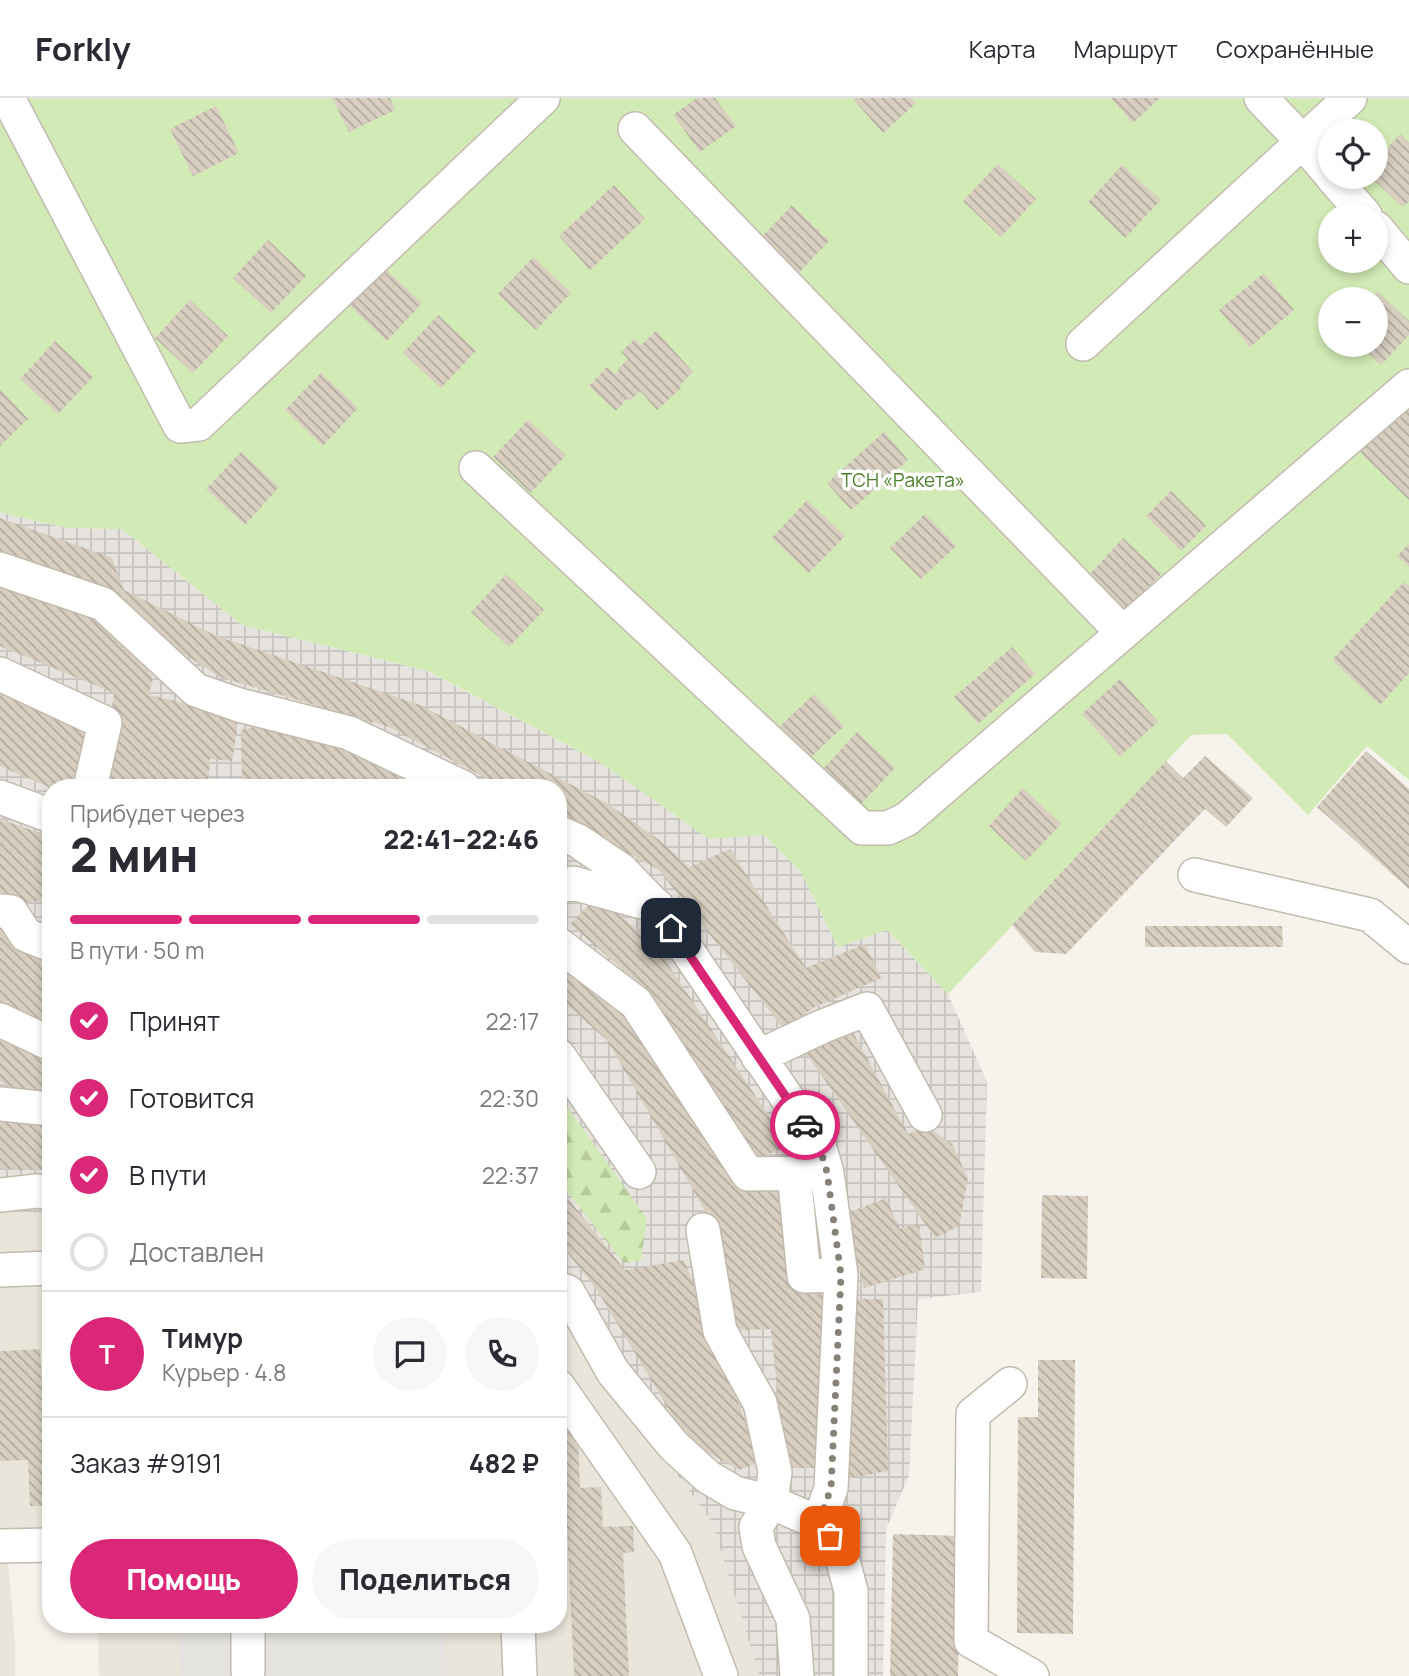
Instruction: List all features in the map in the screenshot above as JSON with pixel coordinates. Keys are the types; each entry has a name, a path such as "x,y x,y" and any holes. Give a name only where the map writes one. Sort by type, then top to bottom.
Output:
{"street":[{"path":"8,98 180,426 199,424 543,98"},
{"path":"1261,98 1318,159"},
{"path":"1083,344 1350,98"},
{"path":"635,129 1123,633"},
{"path":"1343,189 1355,203"},
{"path":"1388,242 1409,267"},
{"path":"476,468 862,828 888,828 907,819 1409,386"},
{"path":"0,569 103,604 196,690 239,705 349,733 445,779"},
{"path":"0,674 104,723 92,779"},
{"path":"0,797 42,813"},
{"path":"567,836 621,870 657,906 819,1145 827,1172 841,1275 831,1488 819,1522"},
{"path":"1195,875 1370,915 1409,947"},
{"path":"567,885 573,883 657,906"},
{"path":"0,911 11,912 26,935 42,941"},
{"path":"567,951 636,1003 748,1174 827,1172"},
{"path":"758,1057 867,1009 925,1115"},
{"path":"0,1020 42,1040"},
{"path":"567,1068 639,1172"},
{"path":"0,1104 42,1108"},
{"path":"794,1173 804,1276 841,1275"},
{"path":"0,1195 42,1192"},
{"path":"703,1230 720,1331 760,1403 775,1472 771,1502 756,1527 759,1546 793,1619 797,1676"},
{"path":"0,1270 42,1268"},
{"path":"567,1292 613,1372 674,1446 708,1477 735,1493 771,1502 819,1522 840,1550 851,1591 851,1676"},
{"path":"1010,1384 973,1413 971,1641 1032,1676"},
{"path":"567,1399 675,1553 721,1676"},
{"path":"0,1546 42,1545"},
{"path":"248,1633 248,1672"},
{"path":"518,1633 520,1676"}],"shaded area":[{"path":"0,512 67,528 122,529 242,625 427,671 601,763 709,839 764,835 801,872 838,947 887,930 948,994 987,1082 981,1292 918,1299 909,1476 886,1529 883,1676 760,1676 712,1522 567,1325 567,779 42,779 42,1213 0,1210"},
{"path":"42,1195 42,1545 0,1537 0,1198"},
{"path":"567,1319 712,1522 760,1676 99,1676 98,1633 567,1633"},
{"path":"0,1559 8,1559 15,1676 0,1676"},
{"path":"178,1633 444,1633 446,1676 180,1676"}],"green space":[{"name":"ТСН «Ракета»","path":"0,98 1409,98 1409,780 1367,746 1308,815 1227,734 1191,735 948,994 887,930 838,947 801,872 764,835 709,839 601,763 428,671 242,625 122,529 67,528 0,512"},
{"path":"567,1107 647,1219 641,1260 624,1263 567,1191"}],"building":[{"path":"332,98 390,98 395,110 349,132"},
{"path":"697,98 715,98 736,126 700,152 673,115"},
{"path":"854,98 911,98 916,103 883,133"},
{"path":"1111,98 1160,98 1133,123"},
{"path":"216,106 239,153 193,176 170,129"},
{"path":"1400,134 1409,143 1409,201 1403,207 1383,189 1388,189 1388,148"},
{"path":"998,164 1036,199 1001,237 963,201"},
{"path":"1122,165 1161,200 1125,238 1088,202"},
{"path":"614,185 645,219 590,270 559,236"},
{"path":"792,205 829,241 794,278 756,243"},
{"path":"268,240 306,276 271,313 233,278"},
{"path":"533,257 571,293 536,330 498,294"},
{"path":"384,268 422,303 387,341 349,305"},
{"path":"1264,273 1294,310 1250,347 1219,310"},
{"path":"190,300 228,336 193,373 155,338"},
{"path":"1388,301 1409,321 1409,335 1381,365 1373,357 1388,357"},
{"path":"438,315 476,351 441,388 403,353"},
{"path":"656,331 693,372 680,385 682,387 657,410 640,391 631,400 627,399 616,411 589,386 607,367 615,374 619,372 618,369 628,359 621,352 635,339 641,345"},
{"path":"55,341 93,377 58,414 20,379"},
{"path":"321,373 358,408 323,446 285,410"},
{"path":"0,389 28,419 0,446"},
{"path":"1409,401 1409,500 1356,448"},
{"path":"528,420 566,455 531,493 493,457"},
{"path":"884,432 908,460 851,510 827,483"},
{"path":"241,452 279,487 245,525 206,489"},
{"path":"1171,491 1206,526 1181,551 1146,516"},
{"path":"807,500 845,536 809,573 772,538"},
{"path":"925,514 956,546 921,579 890,548"},
{"path":"0,518 112,558 124,590 214,635 420,705 561,779 488,779 389,727 220,677 153,634 86,579 0,555"},
{"path":"1123,538 1161,574 1126,611 1088,576"},
{"path":"1409,544 1409,567 1397,556"},
{"path":"506,574 544,610 509,647 471,612"},
{"path":"1404,582 1409,586 1409,673 1380,705 1332,660"},
{"path":"0,585 102,620 153,677 149,695 237,715 232,761 210,759 209,779 102,779 114,693 0,646"},
{"path":"1012,647 1035,674 978,724 954,697"},
{"path":"0,678 93,727 79,779 42,779 42,784 0,766"},
{"path":"1120,679 1158,722 1120,756 1082,714"},
{"path":"814,694 844,726 809,759 778,728"},
{"path":"267,724 342,739 428,779 242,779 241,730"},
{"path":"857,732 895,768 860,805 822,770"},
{"path":"1366,751 1409,789 1409,889 1317,807"},
{"path":"1205,756 1253,798 1226,827 1205,809 1066,954 1035,952 1012,925 1166,761 1183,778"},
{"path":"567,782 608,804 658,839 689,867 730,849 806,968 865,944 881,978 813,1008 784,1029 659,870 567,820"},
{"path":"1023,788 1061,824 1026,861 989,826"},
{"path":"0,819 42,834 42,901 16,903 0,897"},
{"path":"599,895 659,951 789,1146 753,1160 637,982 570,924"},
{"path":"0,917 42,947 42,1022 0,1003"},
{"path":"1145,926 1282,926 1283,947 1145,947"},
{"path":"567,959 634,1011 733,1180 777,1178 790,1284 823,1286 815,1468 785,1468 771,1329 729,1331 707,1214 607,1040 567,1005"},
{"path":"848,1023 908,1134 926,1126 952,1144 968,1178 959,1226 935,1238 803,1049"},
{"path":"0,1040 42,1059 42,1101 0,1082"},
{"path":"0,1114 42,1116 42,1170 0,1169"},
{"path":"1042,1195 1088,1196 1087,1279 1041,1278"},
{"path":"567,1197 625,1270 684,1260 761,1462 739,1470 688,1441 597,1290 567,1252"},
{"path":"886,1198 900,1229 919,1223 925,1269 864,1288 845,1214"},
{"path":"846,1299 883,1299 888,1471 840,1480"},
{"path":"40,1349 42,1506 30,1506 28,1460 0,1461 0,1351"},
{"path":"1038,1360 1075,1360 1073,1634 1017,1633 1018,1417 1038,1417"},
{"path":"578,1431 580,1488 601,1487 603,1527 633,1526 634,1552 623,1553 629,1676 574,1676 567,1527 567,1432"},
{"path":"893,1534 961,1536 958,1676 890,1676"}],"way so far":[{"path":"805,1125 819,1145 827,1172 841,1275 831,1488 819,1522 830,1536"}],"route":[{"path":"671,928 805,1125"}]}
